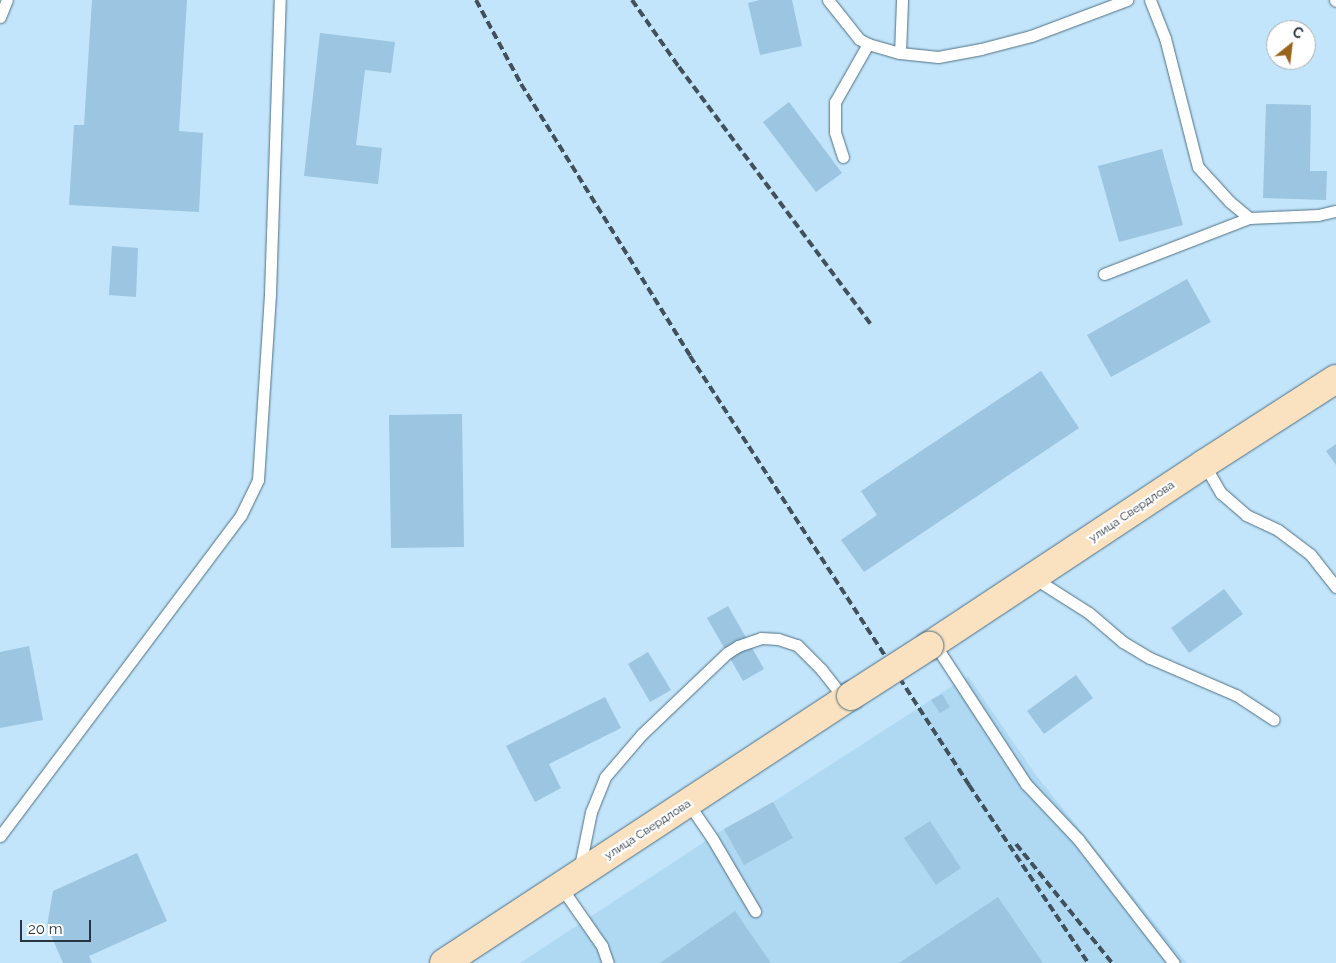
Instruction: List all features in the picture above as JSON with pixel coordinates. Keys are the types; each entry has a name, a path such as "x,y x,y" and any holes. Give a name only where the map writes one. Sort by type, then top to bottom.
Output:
{"main road":[{"name":"улица Свердлова","path":"444,963 1336,379"}],"lane":[{"path":"0,17 7,0"},
{"path":"0,836 241,515 258,480 270,294 280,0"},
{"path":"828,0 859,39 868,44 880,50 938,57 981,49 1031,36 1127,0"},
{"path":"900,53 902,0"},
{"path":"1150,0 1165,38 1198,167 1230,202 1249,218"},
{"path":"843,157 836,132 835,102 868,44"},
{"path":"1104,274 1249,218 1318,214 1336,211"},
{"path":"1204,464 1221,493 1246,515 1278,530 1310,554 1336,587"},
{"path":"1033,577 1089,613 1123,642 1150,658 1236,695 1274,720"},
{"path":"608,963 602,946 569,881 591,812 605,777 642,734 727,653 738,646 761,638 778,639 797,646 848,698"},
{"path":"931,644 1026,784 1078,839 1174,963"},
{"path":"688,803 712,838 755,912"}],"shaded area":[{"path":"968,676 1035,774 1187,963 520,963 724,829 773,802"}],"building":[{"path":"92,0 187,0 179,131 203,133 199,212 69,205 74,125 84,125"},
{"path":"760,0 792,0 802,46 760,55 748,3"},
{"path":"320,33 395,42 391,73 365,70 356,145 382,148 378,184 304,176"},
{"path":"789,102 842,173 816,192 763,122"},
{"path":"1266,104 1311,105 1310,171 1327,171 1326,200 1263,198"},
{"path":"1162,149 1183,225 1119,242 1098,166"},
{"path":"112,246 138,248 136,297 109,295"},
{"path":"1187,279 1211,322 1111,377 1087,335"},
{"path":"1041,371 1079,428 864,572 841,540 877,515 861,491"},
{"path":"462,414 464,547 391,548 389,415"},
{"path":"1336,444 1336,465 1326,451"},
{"path":"1224,589 1243,614 1189,653 1171,628"},
{"path":"728,606 764,669 743,681 707,618"},
{"path":"29,646 43,720 0,728 0,652"},
{"path":"648,652 671,690 650,702 628,664"},
{"path":"1076,675 1093,698 1044,734 1027,711"},
{"path":"942,694 950,707 940,713 931,700"},
{"path":"605,697 621,728 549,764 561,788 535,802 506,746"},
{"path":"773,802 793,838 744,865 724,829"},
{"path":"930,821 961,868 936,885 904,838"},
{"path":"137,853 167,921 89,956 92,963 63,963 47,926 53,891"},
{"path":"998,897 1043,963 899,963"},
{"path":"735,911 771,963 660,963"}],"railway":[{"path":"476,0 521,84 690,356 969,785 1088,963"},
{"path":"632,0 679,67 873,327"},
{"path":"1016,844 1112,963"}]}
